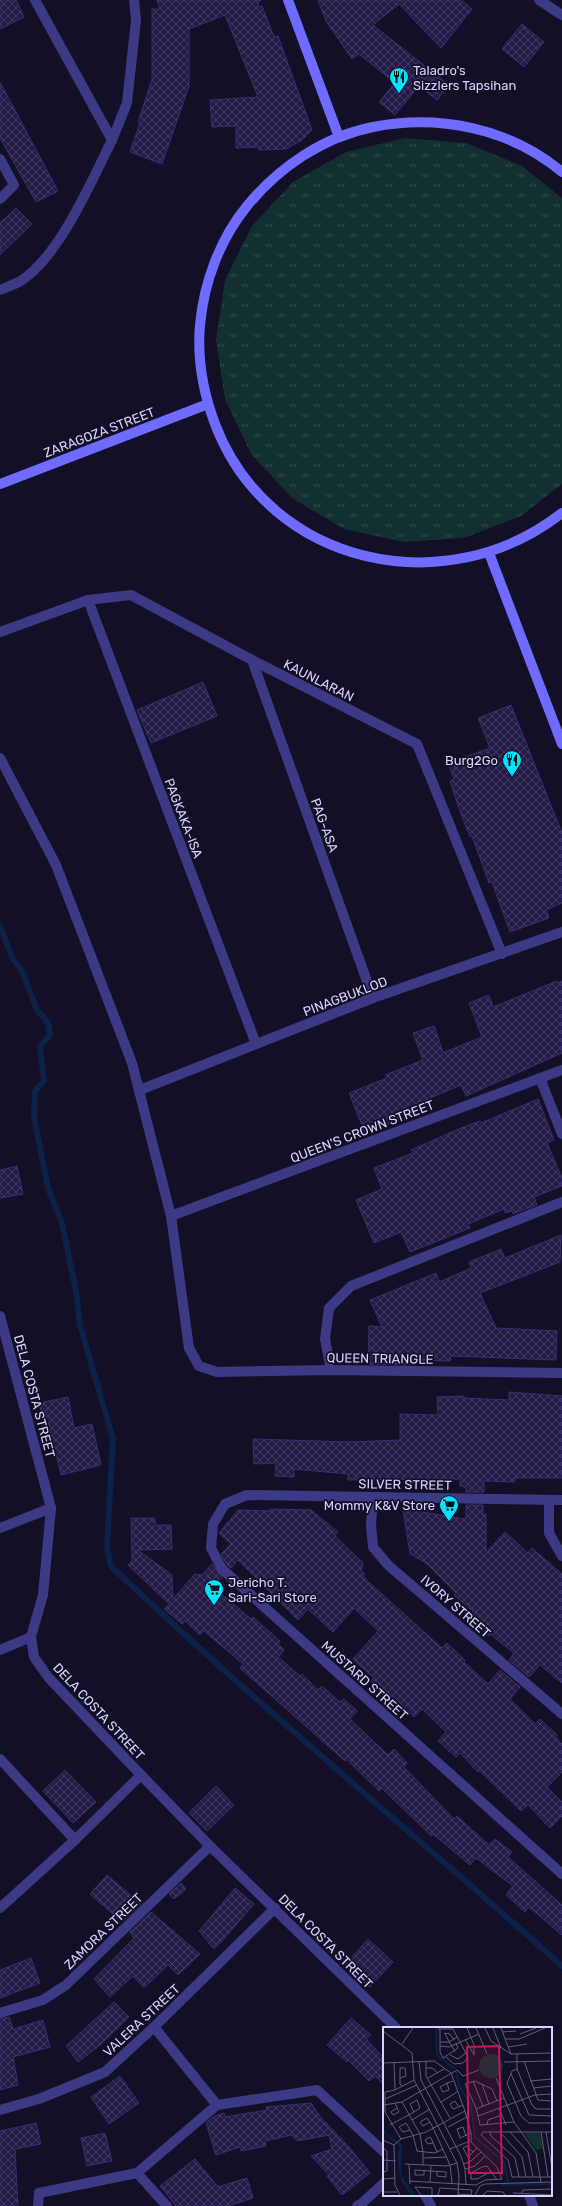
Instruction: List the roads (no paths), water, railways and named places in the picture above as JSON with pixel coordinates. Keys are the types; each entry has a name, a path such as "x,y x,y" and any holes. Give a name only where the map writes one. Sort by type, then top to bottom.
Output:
{"street":[{"path":"35,0 112,140"},
{"path":"0,290 23,280 41,262 58,241 70,222 112,140 127,103 136,20 134,0"},
{"path":"288,0 339,137"},
{"path":"539,0 562,15"},
{"path":"562,172 538,154 515,142 466,126 415,122 376,126 339,137 310,152 278,174 259,192 238,217 222,245 209,276 201,308 200,327 201,372 208,404 220,436 237,466 258,493 284,517 313,536 344,550 364,556 411,563 446,562 489,553 518,542 546,525 562,513"},
{"path":"0,159 14,185 0,199"},
{"name":"ZARAGOZA STREET","path":"0,484 208,404"},
{"path":"489,553 562,744"},
{"name":"KAUNLARAN","path":"0,632 88,600 131,595 252,660 417,744 502,954"},
{"name":"PAGKAKA-ISA","path":"88,600 256,1044"},
{"name":"PAG-ASA","path":"252,660 373,998"},
{"path":"0,758 56,865 132,1063 171,1216"},
{"name":"PINAGBUKLOD","path":"140,1090 373,998 562,932"},
{"name":"QUEEN'S CROWN STREET","path":"171,1216 562,1070"},
{"path":"540,1078 562,1134"},
{"path":"331,1370 325,1339 329,1308 351,1286 562,1202"},
{"name":"QUEEN TRIANGLE","path":"171,1216 189,1348 199,1366 217,1372 331,1370 562,1373"},
{"name":"DELA COSTA STREET","path":"0,1316 51,1508 43,1595 31,1637 34,1657 48,1677 210,1846 395,2027"},
{"name":"SILVER STREET","path":"247,1495 562,1500"},
{"name":"MUSTARD STREET","path":"247,1495 225,1504 212,1524 212,1548 222,1570 562,1874"},
{"name":"IVORY STREET","path":"373,1497 370,1525 373,1547 388,1565 562,1714"},
{"path":"549,1500 549,1533 562,1556"},
{"path":"0,1528 51,1508"},
{"path":"0,1650 31,1637"},
{"path":"0,1758 75,1840"},
{"path":"0,1908 75,1840 141,1775"},
{"name":"ZAMORA STREET","path":"0,2013 43,2000 66,1985 210,1846"},
{"name":"VALERA STREET","path":"0,2110 39,2100 105,2072 154,2027 275,1908"},
{"path":"154,2027 217,2104"},
{"path":"38,2206 39,2193 137,2173 217,2104 317,2090 383,2151"},
{"path":"137,2173 167,2206"},
{"path":"356,2206 361,2204 383,2184"},
{"path":"426,2196 431,2206"},
{"path":"529,2196 533,2206"}],"waterway":[{"path":"0,926 12,957 22,971 37,1010 48,1023 50,1035 40,1046 44,1081 35,1091 34,1117 48,1188 62,1223 76,1291 80,1325 113,1439 107,1548 111,1566 166,1618 278,1718 562,1966"}],"place":[{"name":"Taladro's Sizzlers Tapsihan","path":"399,94"},
{"name":"Burg2Go","path":"512,777"},
{"name":"Mommy K&V Store","path":"449,1522"},
{"name":"Jericho T. Sari-Sari Store","path":"214,1606"}]}
